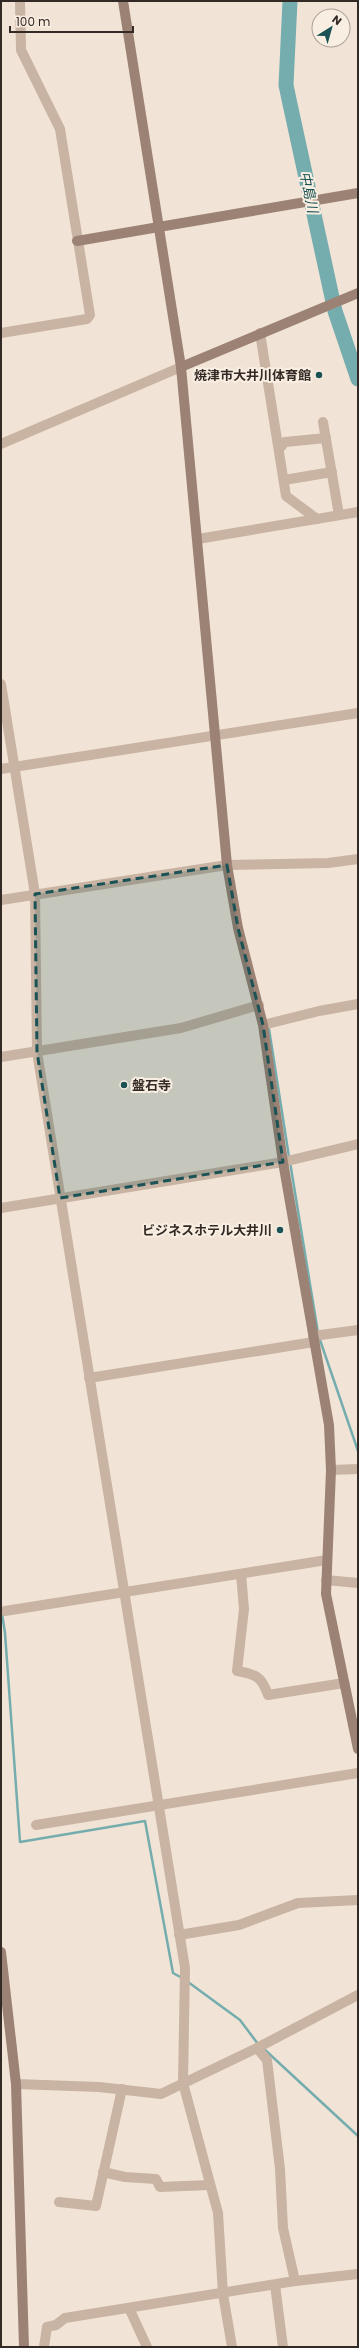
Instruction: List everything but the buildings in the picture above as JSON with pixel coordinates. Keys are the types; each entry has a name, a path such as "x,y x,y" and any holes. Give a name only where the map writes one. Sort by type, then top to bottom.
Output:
{"street":[{"path":"1,333 87,319 90,315 60,129 21,50 20,1"},
{"path":"123,1 182,367 227,865 238,928 263,1024 284,1162 329,1425 331,1470 326,1594 357,1745"},
{"path":"77,241 358,193"},
{"path":"1,444 260,333 326,308 358,293"},
{"path":"260,333 286,496 317,519"},
{"path":"323,422 340,515"},
{"path":"279,449 285,442 326,438"},
{"path":"284,480 332,472"},
{"path":"198,539 358,512"},
{"path":"1,684 35,894 37,1052 185,1972 183,2083 218,2214 223,2294 232,2347"},
{"path":"1,769 358,713"},
{"path":"1,900 227,865 328,863 358,859"},
{"path":"263,1024 319,1010 358,1004"},
{"path":"1,1057 181,1028 259,1005"},
{"path":"1,1208 284,1162 358,1144"},
{"path":"89,1378 358,1330"},
{"path":"331,1470 358,1469"},
{"path":"5,1611 327,1560"},
{"path":"241,1574 244,1609 237,1670 252,1674 264,1683 268,1695 344,1683"},
{"path":"326,1580 358,1583"},
{"path":"36,1826 358,1773"},
{"path":"179,1936 239,1925 298,1903 358,1900"},
{"path":"1,1952 16,2084 24,2347"},
{"path":"16,2084 122,2089 161,2094 261,2046 358,1995"},
{"path":"261,2046 267,2060 280,2169 283,2228 295,2281"},
{"path":"59,2202 96,2206 122,2089"},
{"path":"103,2172 124,2177 156,2179 160,2187 210,2185"},
{"path":"44,2347 47,2327 56,2325 65,2318 223,2294 275,2284 358,2274"},
{"path":"275,2284 283,2347"},
{"path":"129,2308 147,2347"}],"highlighted area":[{"path":"227,865 238,928 263,1025 283,1162 60,1198 37,1052 35,894"}],"waterway":[{"name":"中島川","path":"290,1 286,85 335,311 358,379"},
{"path":"269,1029 289,1157"},
{"path":"290,1162 318,1333"},
{"path":"319,1337 358,1451"},
{"path":"1,1607 5,1633 20,1842 145,1821 173,1973 182,1978"},
{"path":"188,1982 240,2020 258,2044"},
{"path":"264,2049 358,2136"}],"place":[{"name":"焼津市大井川体育館","path":"319,375"},
{"name":"盤石寺","path":"124,1085"},
{"name":"ビジネスホテル大井川","path":"280,1230"}]}
